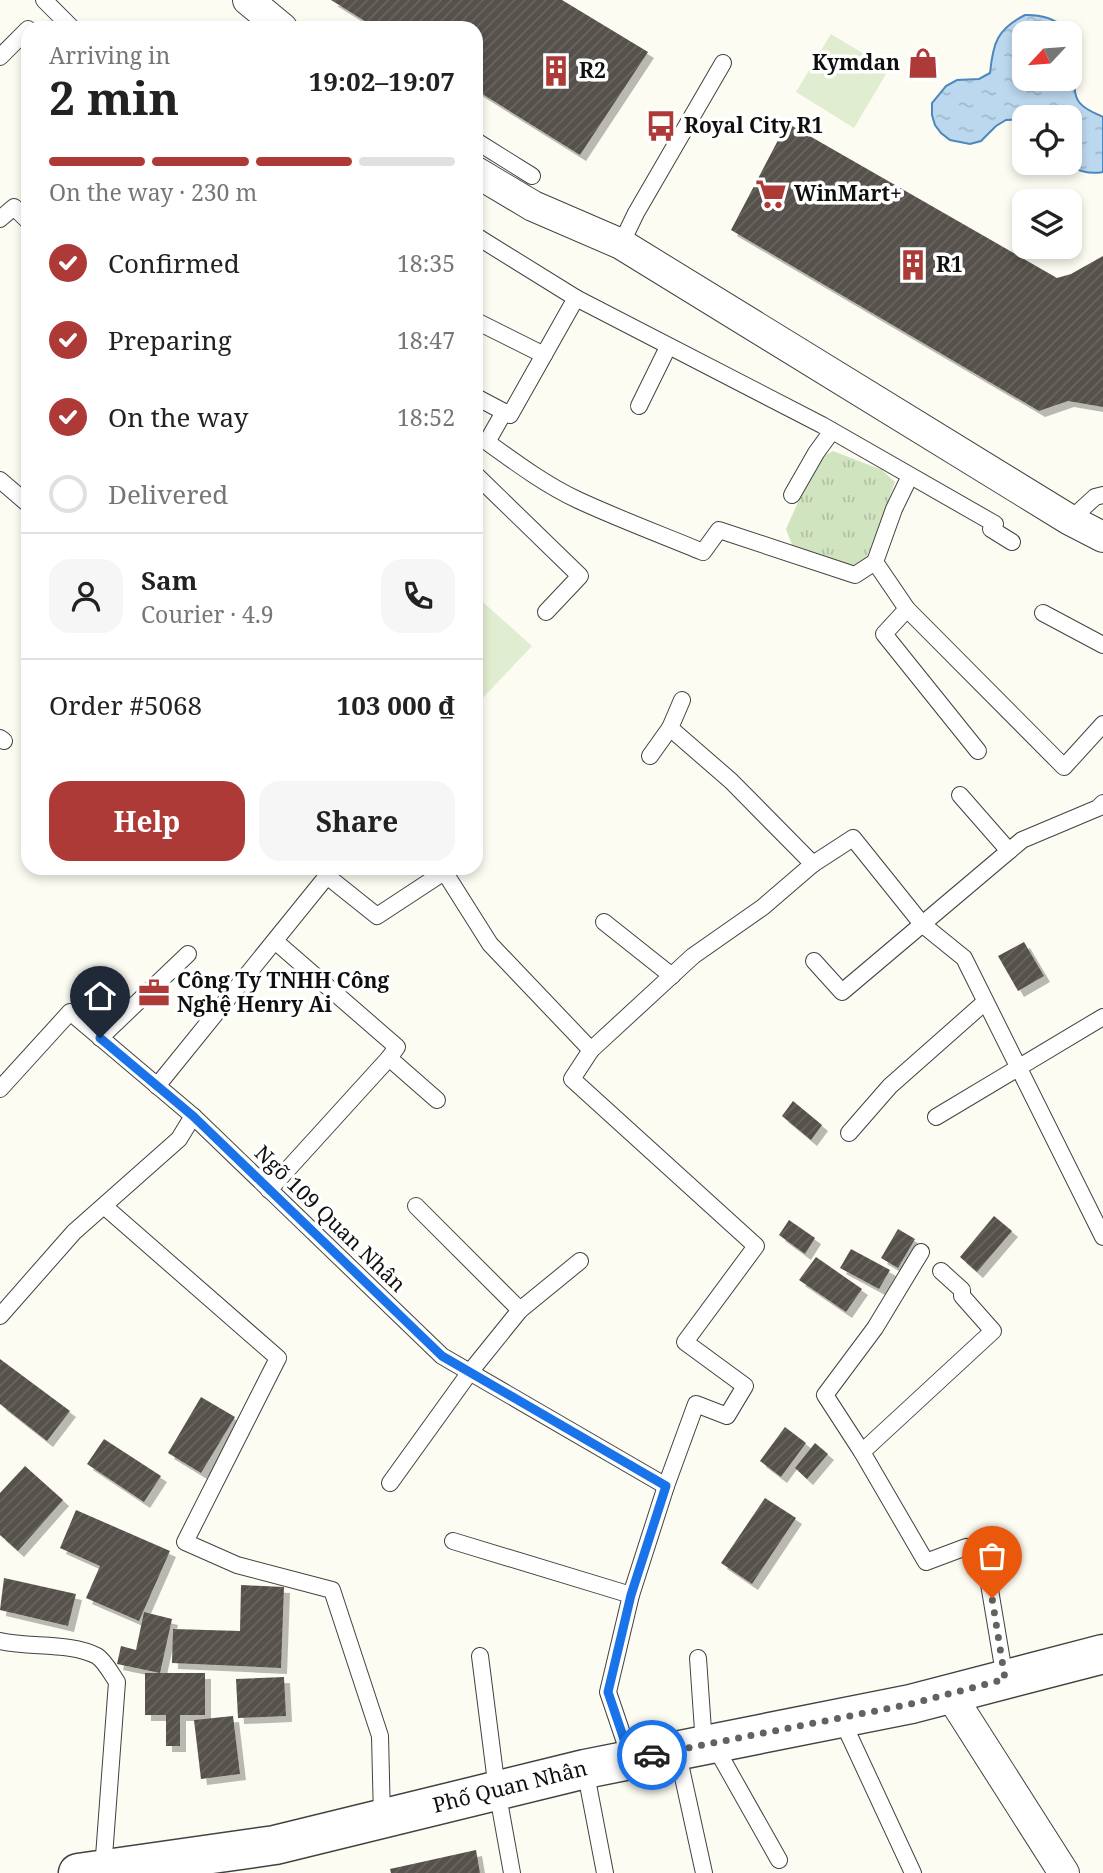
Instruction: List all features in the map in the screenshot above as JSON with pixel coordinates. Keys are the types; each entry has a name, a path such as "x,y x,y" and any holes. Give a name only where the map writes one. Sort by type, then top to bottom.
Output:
{"street":[{"path":"248,0 274,21"},
{"path":"483,176 533,206 621,244 1070,520 1103,537"},
{"name":"Phố Quan Nhân","path":"91,1871 201,1864 585,1769 950,1694 1103,1654"},
{"path":"950,1694 1064,1873"}],"lane":[{"path":"33,21 47,3 65,21"},
{"path":"0,57 21,35"},
{"path":"621,244 636,213 723,63"},
{"path":"483,145 532,176"},
{"path":"0,219 14,207 21,214"},
{"path":"483,240 576,298 832,431 995,524 992,529 1012,542"},
{"path":"576,298 544,355 487,442 531,473 576,499 703,552 719,530 855,575 875,562 894,509 910,476"},
{"path":"483,324 544,355"},
{"path":"639,406 668,347"},
{"path":"483,401 507,413"},
{"path":"792,495 832,431"},
{"path":"0,480 21,498"},
{"path":"483,482 580,576 546,612"},
{"path":"1070,520 1095,497 1103,495"},
{"path":"875,562 908,609 1063,767 1103,724"},
{"path":"908,609 884,634 978,751"},
{"path":"1043,613 1103,645"},
{"path":"650,756 670,728 682,700"},
{"path":"670,728 731,781 813,864"},
{"path":"960,795 1009,851"},
{"path":"814,961 842,992 1021,840 1103,803"},
{"path":"631,1760 608,1692 631,1595 696,1404 727,1416 745,1386 685,1342 756,1246 572,1079 592,1050 693,956 764,907 813,864 853,838 922,924 964,958 1103,1237"},
{"path":"157,1086 327,876 377,916 436,875"},
{"path":"446,875 489,944 592,1050"},
{"path":"604,922 671,976"},
{"path":"269,1190 390,1058 397,1047 275,941"},
{"path":"100,1038 188,954"},
{"path":"849,1133 890,1086 985,1002"},
{"name":"Ngõ 109 Quan Nhân","path":"0,1089 70,1012 193,1116 442,1356 666,1486"},
{"path":"936,1117 1103,1017"},
{"path":"390,1058 436,1100"},
{"path":"2,1309 74,1232 179,1139 193,1116"},
{"path":"104,1206 278,1358 185,1542 237,1564 332,1590 380,1735 382,1818"},
{"path":"416,1206 520,1310"},
{"path":"920,1252 875,1328 825,1395 862,1452 926,1562 966,1547 987,1572 1005,1679"},
{"path":"390,1483 470,1372 520,1310 580,1261"},
{"path":"862,1452 993,1331 962,1296 962,1290 941,1271"},
{"path":"453,1541 631,1595"},
{"path":"0,1641 22,1646 64,1647 99,1657 117,1682 91,1871"},
{"path":"480,1656 497,1790 512,1873"},
{"path":"698,1658 698,1746 704,1873"},
{"path":"841,1718 913,1873"},
{"path":"698,1746 779,1860"},
{"path":"585,1769 604,1873"}],"green space":[{"path":"831,34 889,69 854,128 796,92"},
{"path":"833,451 882,470 895,482 866,559 851,566 793,547 786,529 817,460"},
{"path":"483,602 532,646 483,698"}],"water":[{"path":"1025,15 1036,15 1055,21 1015,21"},
{"path":"1012,23 1012,91 1075,91 1082,105 1012,105 1012,120 996,126 981,141 970,144 950,140 935,125 932,103 946,86 957,80 979,79 990,73 995,45"},
{"path":"1082,105 1103,117 1103,172 1083,171"}],"building":[{"name":"R2","path":"331,0 562,0 648,52 580,155 483,94 483,21 365,21"},
{"name":"R1","path":"787,123 1012,252 1012,259 1024,259 1057,278 1071,274 1103,256 1103,407 1068,401 1039,411 731,230"},
{"path":"1024,942 1044,976 1018,991 998,956"},
{"path":"793,1101 822,1125 811,1140 782,1116"},
{"path":"994,1216 1012,1231 977,1272 960,1257"},
{"path":"789,1220 815,1238 805,1254 779,1235"},
{"path":"898,1229 915,1239 898,1268 881,1258"},
{"path":"851,1249 890,1270 879,1289 840,1268"},
{"path":"816,1257 862,1289 846,1312 799,1280"},
{"path":"0,1359 70,1411 47,1441 0,1404"},
{"path":"201,1397 235,1417 201,1473 168,1453"},
{"path":"785,1427 806,1443 781,1477 760,1461"},
{"path":"104,1439 161,1476 144,1502 87,1464"},
{"path":"815,1443 828,1454 807,1479 795,1468"},
{"path":"25,1466 63,1500 18,1551 0,1535 0,1493"},
{"path":"765,1498 796,1518 752,1584 721,1563"},
{"path":"76,1510 170,1551 139,1621 86,1598 100,1566 60,1548"},
{"path":"4,1578 76,1594 68,1626 0,1610"},
{"path":"241,1585 284,1587 281,1668 172,1663 173,1629 240,1631"},
{"path":"144,1612 172,1619 160,1673 117,1664 121,1646 136,1650"},
{"path":"145,1673 205,1673 205,1715 180,1715 180,1746 166,1746 166,1715 145,1715"},
{"path":"284,1677 286,1716 238,1718 236,1679"},
{"path":"233,1716 240,1774 201,1779 194,1720"},
{"path":"476,1850 480,1873 391,1873 390,1869"}],"way so far":[{"path":"652,1755 911,1704 1005,1679 992,1598"}],"place":[{"name":"Kymdan","path":"923,63"},
{"name":"R2","path":"556,71"},
{"name":"Royal City R1","path":"661,126"},
{"name":"WinMart+","path":"771,194"},
{"name":"R1","path":"913,265"},
{"name":"Công Ty TNHH Công Nghệ Henry Ai","path":"154,993"}],"route":[{"path":"100,1038 193,1116 442,1356 666,1486 631,1595 608,1692 631,1760 652,1755"}]}
